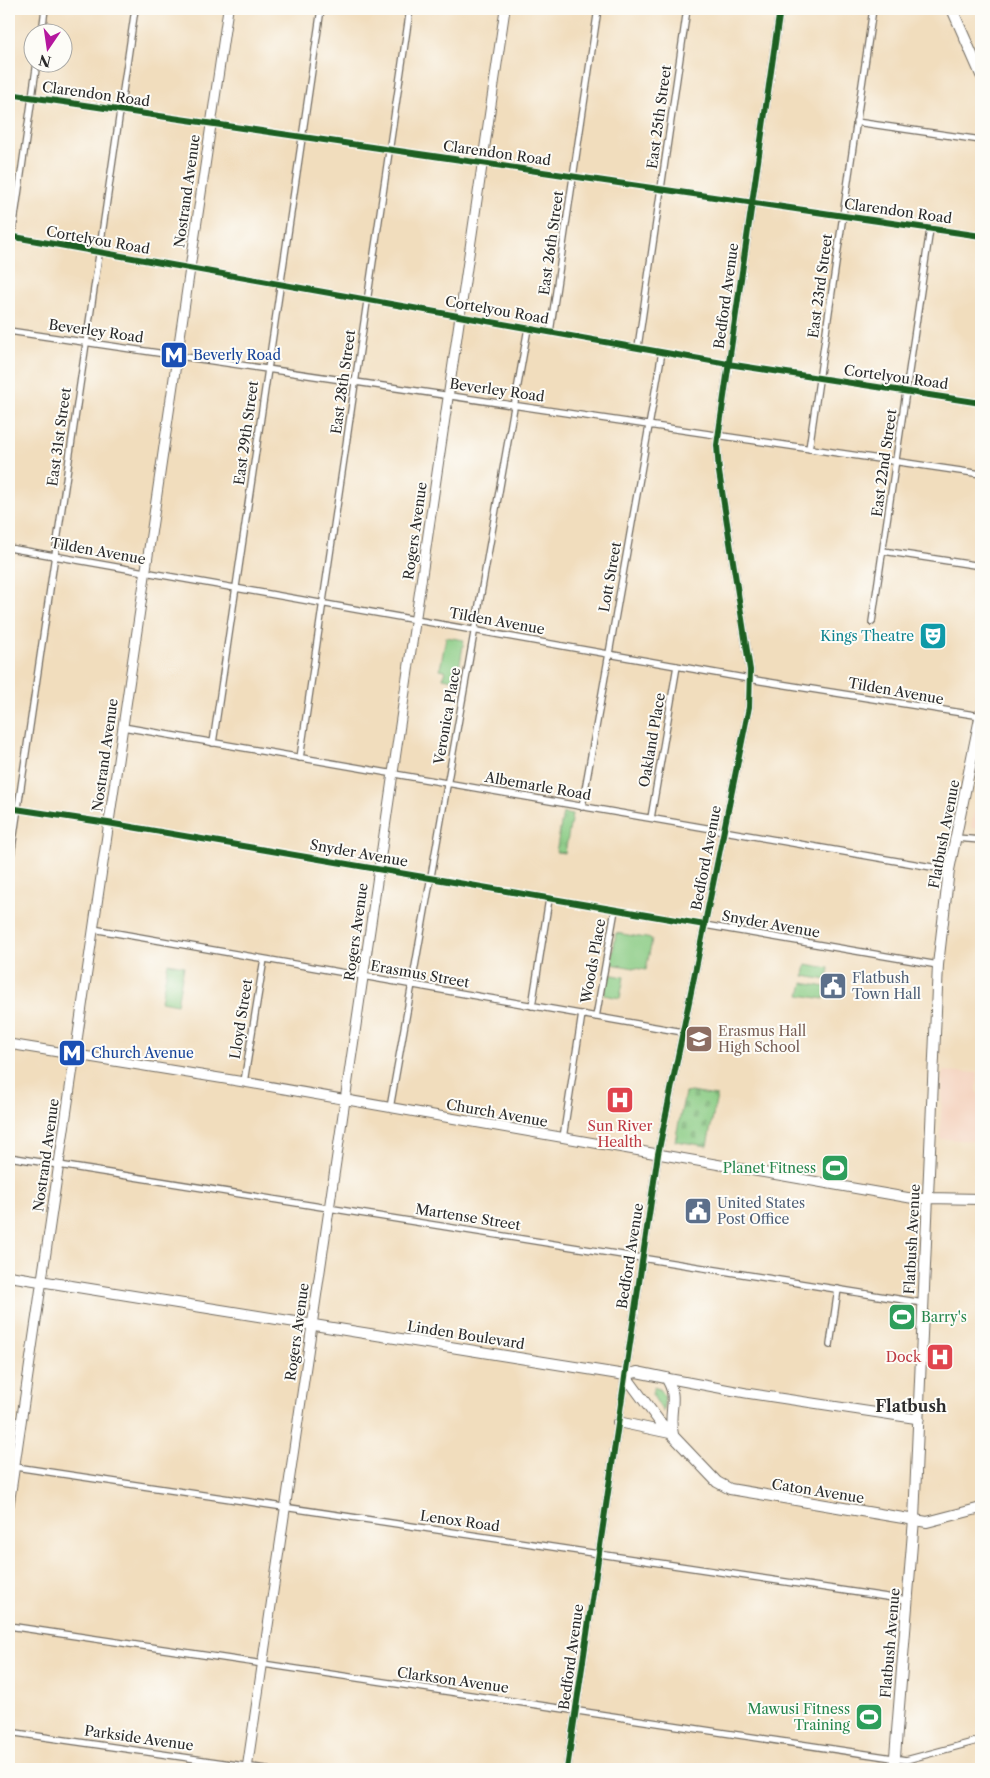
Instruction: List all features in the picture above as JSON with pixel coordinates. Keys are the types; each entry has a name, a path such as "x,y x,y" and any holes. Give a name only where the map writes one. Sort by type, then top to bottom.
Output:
{"main road":[{"name":"Nostrand Avenue","path":"9,1504 12,1466 42,1281 228,9"},
{"name":"Rogers Avenue","path":"247,1768 505,9"},
{"path":"952,9 981,75"},
{"name":"Flatbush Avenue","path":"894,1769 914,1519 938,965 949,870 981,715"},
{"name":"Church Avenue","path":"9,1044 244,1082 916,1199 981,1199"},
{"name":"Linden Boulevard","path":"9,1276 625,1375 636,1372 746,1393 919,1420"},
{"name":"Caton Avenue","path":"625,1375 659,1421 717,1482 730,1489 927,1522 981,1508"},
{"path":"618,1422 673,1434 670,1418 674,1396 672,1387 666,1378"}],"street":[{"path":"43,22 45,9"},
{"name":"East 31st Street","path":"9,869 135,9"},
{"name":"East 29th Street","path":"213,743 320,9"},
{"name":"East 28th Street","path":"300,758 410,9"},
{"name":"East 26th Street","path":"550,332 598,9"},
{"name":"East 25th Street","path":"638,347 687,9"},
{"name":"Bedford Avenue","path":"567,1769 658,1154 747,719 750,679 719,472 718,435 780,9"},
{"name":"East 23rd Street","path":"809,449 873,9"},
{"path":"9,258 10,236 36,72"},
{"name":"Clarendon Road","path":"9,94 981,236"},
{"path":"856,122 981,140"},
{"name":"East 22nd Street","path":"872,622 930,229"},
{"name":"Cortelyou Road","path":"10,236 728,364 981,403"},
{"name":"Veronica Place","path":"390,1108 528,328"},
{"name":"Beverley Road","path":"9,331 981,474"},
{"name":"Lott Street","path":"582,806 662,352"},
{"name":"Tilden Avenue","path":"9,548 750,679 981,715"},
{"path":"883,551 981,566"},
{"name":"Oakland Place","path":"651,818 677,666"},
{"name":"Albemarle Road","path":"123,727 949,870"},
{"name":"Snyder Avenue","path":"9,808 108,823 938,965"},
{"path":"956,838 981,840"},
{"path":"532,1006 549,898"},
{"name":"Woods Place","path":"596,1017 615,910"},
{"name":"Erasmus Street","path":"94,929 683,1032"},
{"name":"Lloyd Street","path":"244,1082 264,959"},
{"name":"Woods Place","path":"563,1138 582,1014"},
{"name":"Martense Street","path":"9,1157 923,1302"},
{"path":"830,1345 838,1289"},
{"name":"Lenox Road","path":"12,1466 907,1600"},
{"name":"Clarkson Avenue","path":"9,1626 906,1760 981,1740"},
{"name":"Parkside Avenue","path":"9,1732 247,1768 266,1769"}],"shaded area":[{"path":"981,779 981,829 971,828"},
{"path":"943,1071 978,1073 977,1094 980,1094 978,1141 940,1139"}],"green space":[{"path":"446,637 464,640 457,681 443,678 445,670 440,669"},
{"path":"563,813 572,815 565,853 556,852"},
{"path":"616,933 652,939 646,970 611,964"},
{"path":"168,963 184,966 177,1004 161,1001"},
{"path":"806,964 829,968 827,980 804,976"},
{"path":"608,974 624,977 620,998 604,995"},
{"path":"803,983 826,987 824,999 800,995"},
{"path":"691,1092 717,1096 707,1146 675,1141 685,1093"},
{"path":"654,1387 659,1389 665,1397 663,1412 652,1394"}],"cycle path":[{"path":"567,1769 658,1154 749,707 750,670 719,472 717,445 780,9"},
{"path":"9,94 981,236"},
{"path":"9,236 728,364 981,403"},
{"path":"9,808 108,823 705,925"}],"place":[{"name":"Beverly Road","path":"174,355"},
{"name":"Kings Theatre","path":"933,636"},
{"name":"Flatbush Town Hall","path":"833,986"},
{"name":"Erasmus Hall High School","path":"699,1039"},
{"name":"Church Avenue","path":"72,1053"},
{"name":"Sun River Health","path":"620,1100"},
{"name":"Planet Fitness","path":"835,1168"},
{"name":"United States Post Office","path":"698,1211"},
{"name":"Barry's","path":"902,1317"},
{"name":"Dock","path":"940,1357"},
{"name":"Mawusi Fitness Training","path":"869,1717"}],"district":[{"name":"Flatbush","path":"911,1406"}]}
